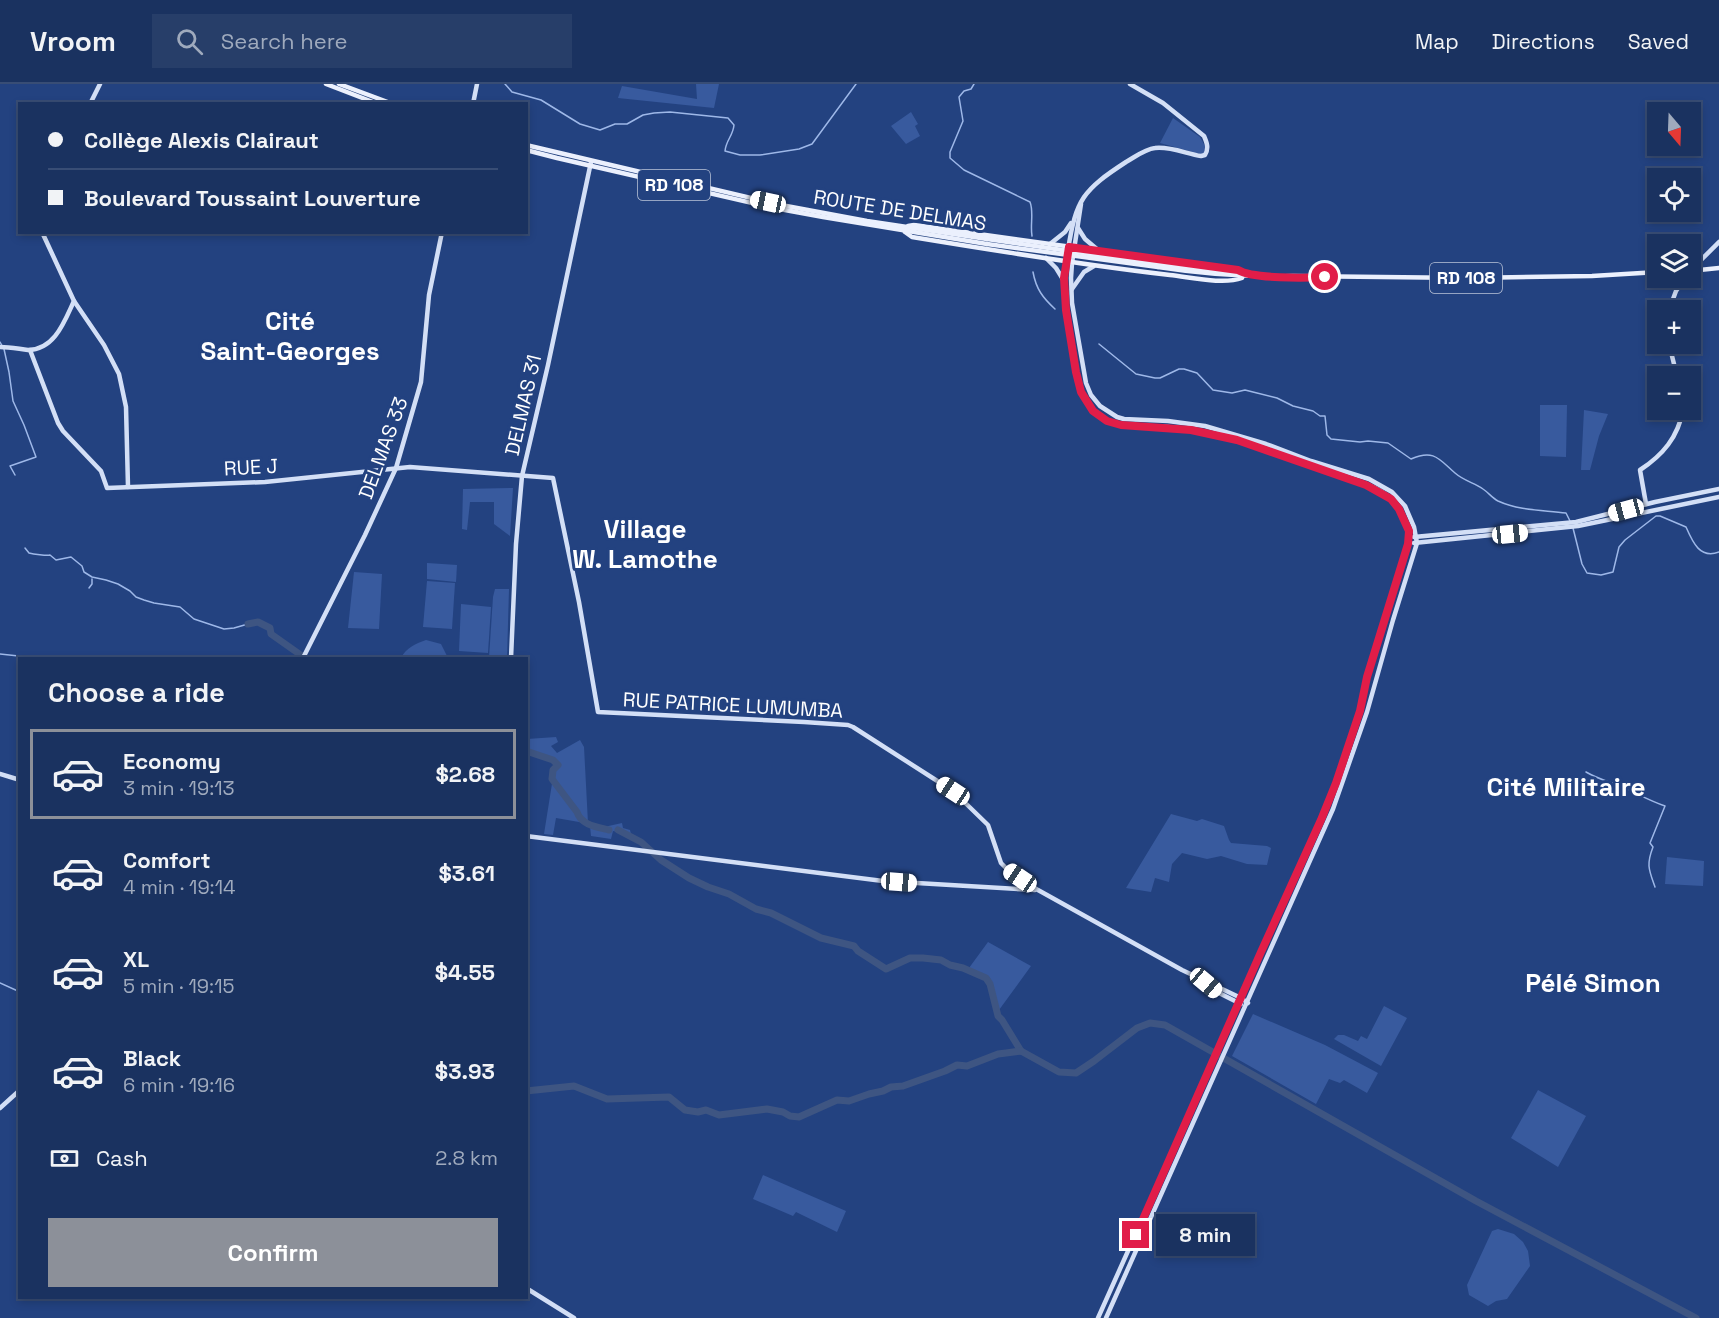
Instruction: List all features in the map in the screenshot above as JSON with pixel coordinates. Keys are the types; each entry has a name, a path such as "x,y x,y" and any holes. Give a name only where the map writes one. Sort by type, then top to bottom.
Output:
{"main road":[{"path":"326,84 373,102"},
{"path":"339,84 388,102"},
{"name":"ROUTE DE DELMAS","path":"528,148 774,208 987,242 1245,275 1469,278 1647,273"},
{"path":"914,225 1050,244 1238,270 1245,275 1236,280 1213,280 1068,262 912,237 904,229 914,225"},
{"path":"1701,270 1719,268"}],"street":[{"path":"91,102 100,84"},
{"path":"473,102 477,84"},
{"path":"1050,244 1065,232 1090,188 1146,150 1155,147 1167,148 1201,156 1208,151 1204,136 1163,104 1130,84"},
{"name":"DELMAS 31","path":"511,657 516,544 522,476 548,365 590,163"},
{"path":"1081,202 1078,227 1064,282 1066,310 1081,392 1086,402 1099,416 1128,426 1168,427 1237,440 1366,485 1391,499 1409,531 1408,541 1367,677 1360,711 1342,767 1321,820 1098,1318"},
{"path":"1072,247 1075,216"},
{"path":"1078,227 1085,239 1101,251"},
{"path":"43,234 74,301 104,345 119,374 126,407 128,488"},
{"name":"DELMAS 33","path":"304,657 396,468 421,382 429,295 442,234"},
{"path":"1701,261 1719,242"},
{"path":"1046,258 1056,268 1064,282"},
{"path":"1068,262 1072,303 1086,383 1095,400 1109,414 1124,419 1205,426 1256,440 1311,461 1369,479 1392,492 1405,506 1416,537 1367,712 1328,823 1106,1318"},
{"path":"1071,289 1084,272 1096,265"},
{"path":"2,347 30,350 48,342 61,330 74,301"},
{"name":"RUE J","path":"30,350 58,423 101,471 107,488 265,482 410,467 552,477 555,480 579,602 598,712"},
{"path":"1648,513 1640,470 1654,461 1669,445 1680,420"},
{"path":"1366,485 1369,479"},
{"path":"1577,524 1646,504 1716,489"},
{"path":"1408,541 1416,543 1577,524 1648,513 1719,497"},
{"path":"1408,541 1416,537 1567,525"},
{"path":"1388,608 1396,611"},
{"name":"RUE PATRICE LUMUMBA","path":"598,712 804,722 853,727 953,791 966,802 988,825 1001,863 1007,869 1038,890 1206,983 1217,992 1240,1000 1247,1005"},
{"path":"0,774 18,779"},
{"path":"1321,820 1328,823"},
{"path":"528,836 883,881 1038,890"},
{"path":"0,1108 18,1092"},
{"path":"528,1289 573,1318"}],"shaded area":[{"path":"696,84 719,84 714,108 618,98 622,86 697,99"},
{"path":"911,112 918,124 915,126 920,136 906,144 891,126"},
{"path":"1173,118 1200,137 1205,146 1204,153 1200,154 1160,143"},
{"path":"1540,405 1567,405 1566,457 1540,456"},
{"path":"1584,410 1608,414 1599,436 1590,470 1581,470"},
{"path":"513,488 510,536 494,524 494,502 470,502 467,530 462,529 463,489"},
{"path":"427,563 457,565 456,582 427,579"},
{"path":"354,572 382,574 379,629 348,628"},
{"path":"427,581 455,583 452,629 423,627"},
{"path":"495,589 509,589 507,657 489,657"},
{"path":"461,604 491,607 488,653 459,651"},
{"path":"426,640 441,644 448,657 402,657 418,643"},
{"path":"556,737 558,742 551,746 557,753 580,740 584,747 588,823 604,827 622,823 623,828 630,830 631,834 613,831 611,839 591,836 590,826 556,818 553,835 544,834 554,771 559,765 555,759 529,751 528,739"},
{"path":"1171,814 1197,821 1202,819 1224,826 1231,843 1271,848 1267,865 1247,864 1221,856 1207,859 1182,853 1172,864 1169,882 1155,878 1151,892 1126,888"},
{"path":"1667,857 1704,861 1703,886 1665,884"},
{"path":"988,942 1031,966 999,1010 990,978 969,968"},
{"path":"1384,1006 1407,1018 1381,1066 1334,1039 1338,1035 1344,1035 1358,1041 1361,1036 1367,1039"},
{"path":"1253,1014 1325,1045 1378,1073 1367,1093 1344,1080 1340,1083 1329,1079 1316,1104 1232,1056"},
{"path":"1538,1090 1586,1116 1558,1167 1511,1138"},
{"path":"763,1175 846,1211 837,1232 796,1212 793,1216 753,1199"},
{"path":"1498,1229 1514,1234 1523,1242 1528,1251 1530,1266 1507,1299 1496,1301 1488,1306 1469,1295 1467,1285 1492,1231"}],"waterway":[{"path":"505,84 512,92 541,100 580,124 600,130 615,124 627,124 643,115 654,113 670,112 728,118 734,125 725,151 740,155 760,155 799,149 812,144 856,84"},
{"path":"974,84 971,89 964,91 959,97 963,121 950,152 950,158 964,170 1030,202 1032,236"},
{"path":"1033,272 1041,293 1055,309"},
{"path":"0,342 4,349 13,401 36,457 10,466 15,475"},
{"path":"1099,344 1136,374 1160,378 1184,369 1197,373 1213,390 1232,393 1245,390 1277,398 1293,406 1325,416 1327,435 1331,439 1388,443 1411,459 1431,455 1458,476 1480,487 1498,501 1523,508 1566,513 1570,521"},
{"path":"1573,528 1582,564 1587,573 1601,575 1613,572 1619,547 1656,516 1686,527 1695,544 1702,551 1712,554 1719,552"},
{"path":"25,548 29,553 50,555 56,560 71,557 82,566 84,572 92,577 118,584 144,600 180,607 194,619 224,629 248,624"},
{"path":"89,588 92,579"},
{"path":"248,624 258,622 270,628 271,634 304,657"},
{"path":"0,654 28,657"},
{"path":"528,752 553,760 558,765 553,770 552,779 582,820 590,825 609,830"},
{"path":"1586,772 1665,806 1650,843 1653,847 1649,867 1655,887"},
{"path":"618,830 641,842 661,860 689,878 729,894 756,909 771,913 821,938 854,946 886,969 910,958 923,958 941,960 986,978 990,984 998,1016 1021,1051"},
{"path":"0,983 18,991"},
{"path":"528,1091 574,1086 607,1099 669,1097 685,1110 698,1112 706,1110 719,1115 767,1109 799,1117 837,1100 849,1101 891,1087 903,1086 957,1065 967,1066 998,1054 1021,1051 1059,1072 1076,1073 1137,1028 1150,1023 1165,1025 1476,1201 1696,1318"}],"district":[{"name":"Cité Saint-Georges","path":"290,336"},
{"name":"Village W. Lamothe","path":"645,544"},
{"name":"Cité Militaire","path":"1566,787"},
{"name":"Pélé Simon","path":"1593,983"}],"route":[{"path":"1136,1235 1336,783 1360,711 1367,677 1408,544 1409,531 1399,509 1391,499 1361,483 1237,440 1168,427 1121,425 1107,421 1093,411 1081,392 1066,310 1064,278 1069,247 1238,270 1245,274 1274,277 1325,277"}]}
